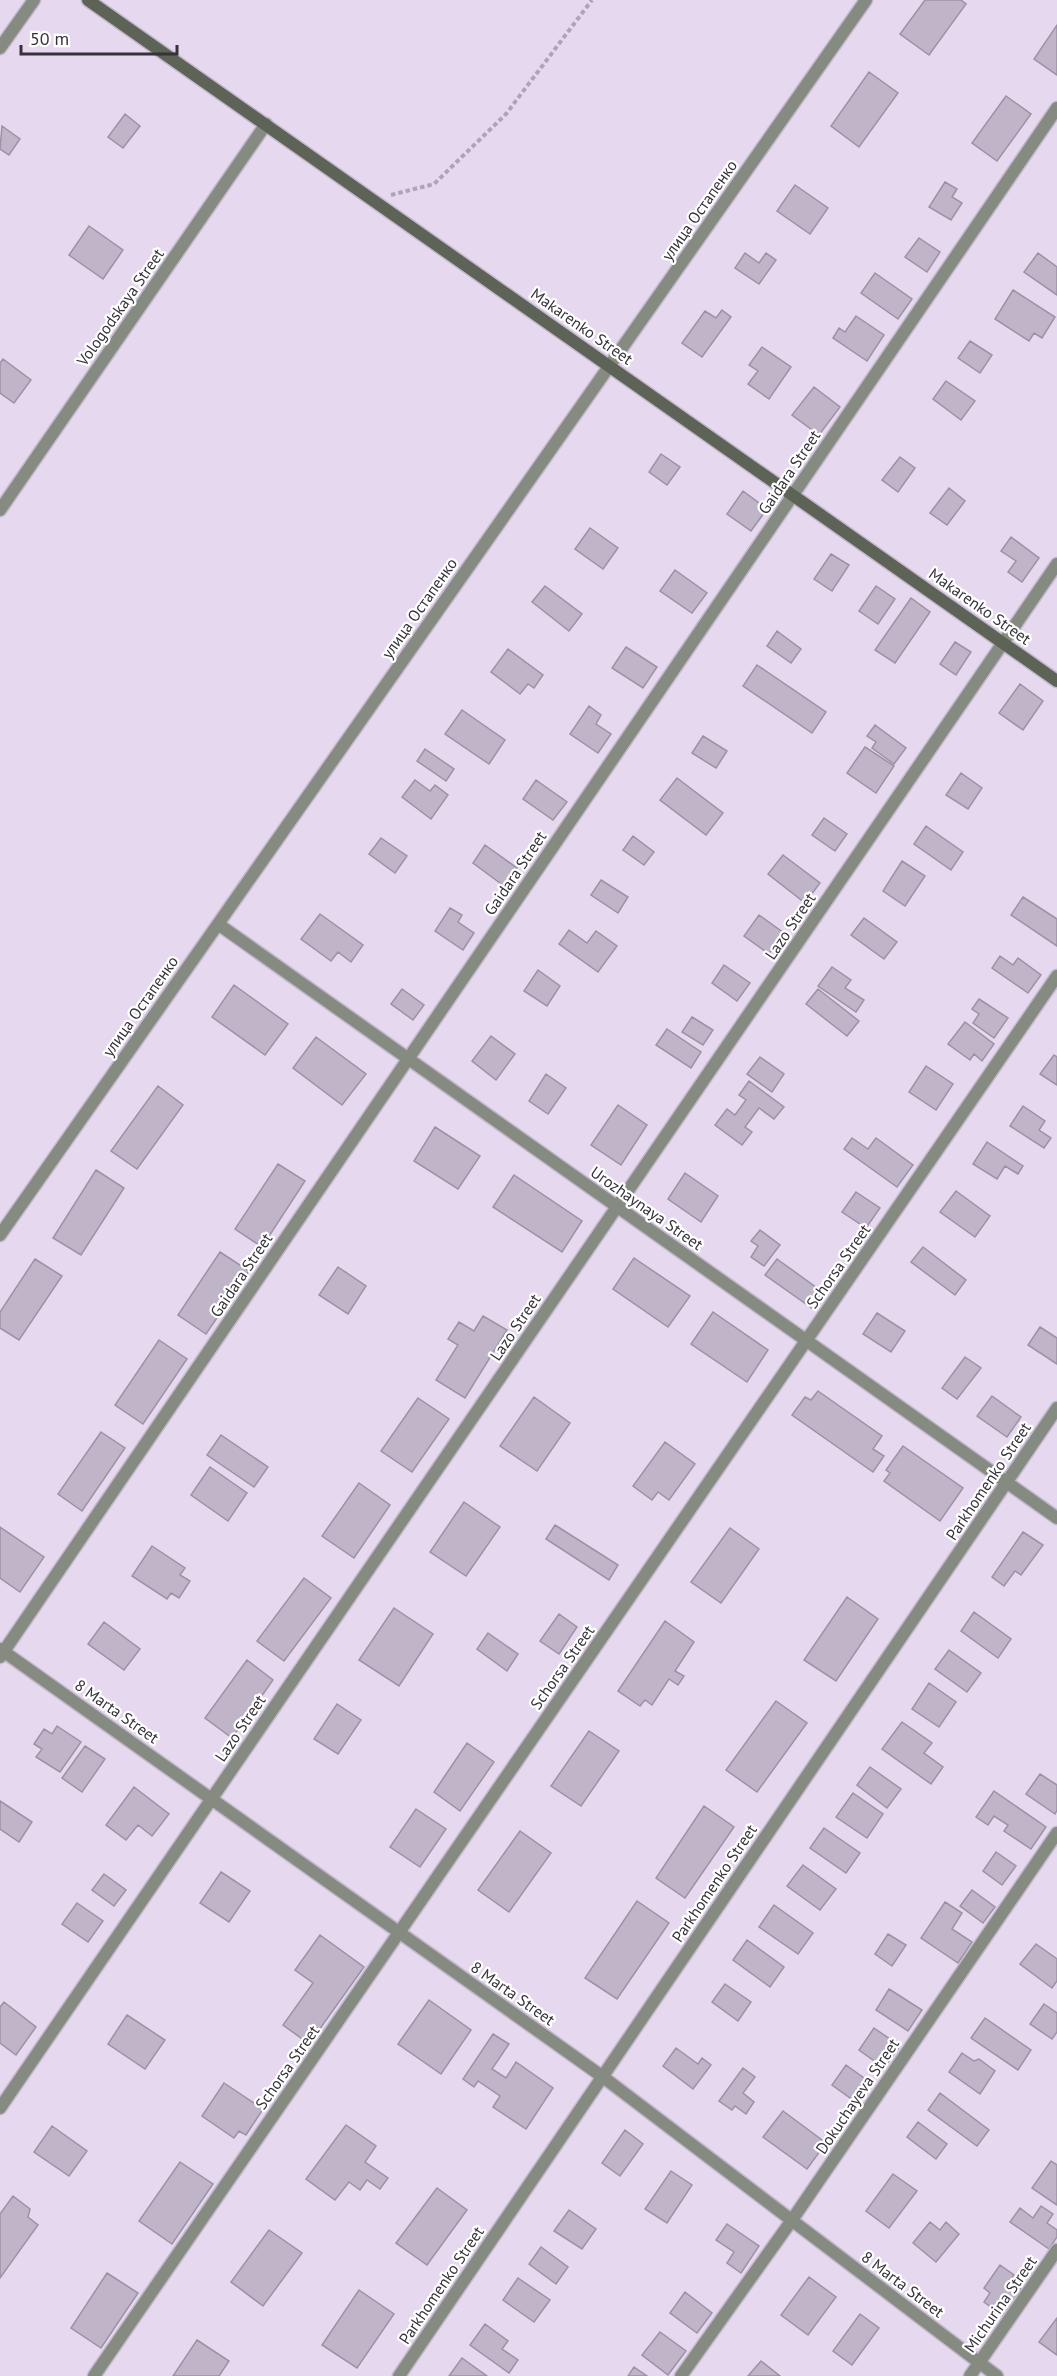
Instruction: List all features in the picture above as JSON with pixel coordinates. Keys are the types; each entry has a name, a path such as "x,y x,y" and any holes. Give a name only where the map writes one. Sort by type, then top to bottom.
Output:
{"street":[{"path":"0,48 34,0"},
{"name":"Makarenko Street","path":"88,0 1057,681"},
{"name":"улица Остапенко","path":"0,1234 866,0"},
{"name":"Gaidara Street","path":"1,1652 1057,108"},
{"name":"Vologodskaya Street","path":"0,510 266,124"},
{"name":"Lazo Street","path":"0,2108 1057,564"},
{"name":"Urozhaynaya Street","path":"218,924 1057,1518"},
{"name":"Schorsa Street","path":"94,2376 1057,976"},
{"name":"Parkhomenko Street","path":"399,2376 1057,1408"},
{"name":"8 Marta Street","path":"1,1652 603,2077 998,2376"},
{"name":"Dokuchayeva Street","path":"681,2376 792,2220 1057,1833"},
{"name":"Michurina Street","path":"970,2376 1057,2250"}],"path":[{"path":"373,199 434,184 506,114 592,0"}],"building":[{"path":"925,0 961,0 966,4 929,55 900,34"},
{"path":"1057,25 1057,75 1034,59"},
{"path":"869,72 898,93 859,147 831,126"},
{"path":"1006,96 1031,114 997,161 972,143"},
{"path":"125,114 140,126 123,148 108,137"},
{"path":"2,126 20,139 9,155 0,149"},
{"path":"945,182 957,189 952,197 962,203 951,220 929,207"},
{"path":"795,185 828,208 810,234 777,211"},
{"path":"89,226 123,250 103,279 69,255"},
{"path":"919,238 940,252 927,272 905,257"},
{"path":"745,253 759,263 766,253 776,260 759,284 735,268"},
{"path":"1038,253 1057,267 1057,295 1024,272"},
{"path":"875,273 912,299 898,319 861,293"},
{"path":"1013,290 1055,317 1042,338 1034,333 1029,341 995,319"},
{"path":"722,310 731,317 702,357 682,343 705,311 716,318"},
{"path":"856,316 884,335 867,361 833,338 839,328 845,332"},
{"path":"970,341 992,355 980,373 958,358"},
{"path":"762,347 791,367 769,399 748,384 758,371 749,365"},
{"path":"3,359 31,380 14,403 0,393 0,363"},
{"path":"946,381 975,401 961,420 933,399"},
{"path":"814,387 840,407 819,435 792,415"},
{"path":"661,454 680,467 667,485 649,472"},
{"path":"900,457 915,468 898,492 882,480"},
{"path":"949,488 965,501 947,525 930,513"},
{"path":"743,491 767,509 751,531 727,514"},
{"path":"590,528 618,548 603,569 575,549"},
{"path":"1011,537 1039,558 1022,582 1008,572 1016,561 1001,551"},
{"path":"831,554 849,565 832,591 814,579"},
{"path":"675,570 707,593 692,613 660,591"},
{"path":"545,586 582,614 569,631 532,602"},
{"path":"876,586 895,599 878,624 859,611"},
{"path":"911,598 930,612 895,663 875,650"},
{"path":"777,631 801,649 791,663 767,646"},
{"path":"955,642 971,652 956,675 940,664"},
{"path":"626,647 657,667 643,688 612,668"},
{"path":"508,649 543,675 534,688 528,684 520,694 491,672"},
{"path":"757,665 826,712 812,733 743,686"},
{"path":"1020,684 1043,701 1023,730 999,713"},
{"path":"589,706 601,715 596,724 611,734 598,753 570,734"},
{"path":"462,710 505,740 489,764 445,734"},
{"path":"875,725 906,748 894,764 872,748 876,742 867,736"},
{"path":"703,736 727,751 716,768 692,753"},
{"path":"865,747 894,766 876,793 847,773"},
{"path":"425,749 454,769 446,781 417,761"},
{"path":"961,773 982,788 968,809 946,795"},
{"path":"677,778 723,813 706,835 660,800"},
{"path":"415,780 430,791 435,785 448,795 431,819 402,797"},
{"path":"536,780 567,802 553,820 523,799"},
{"path":"824,818 847,834 835,851 812,835"},
{"path":"926,826 963,852 951,870 914,844"},
{"path":"633,836 654,852 644,865 623,850"},
{"path":"381,838 407,856 395,873 369,854"},
{"path":"485,845 517,868 504,886 473,863"},
{"path":"783,855 820,883 805,903 768,874"},
{"path":"902,861 925,876 905,906 883,891"},
{"path":"601,880 628,897 618,913 591,895"},
{"path":"1023,897 1057,919 1057,946 1011,915"},
{"path":"450,908 462,915 458,922 474,933 463,950 435,931"},
{"path":"320,914 363,945 351,962 338,952 331,961 301,939"},
{"path":"759,915 784,933 769,954 744,936"},
{"path":"864,918 897,942 884,959 851,935"},
{"path":"569,930 587,943 596,931 617,946 598,972 559,944"},
{"path":"1000,956 1013,965 1018,958 1041,975 1028,993 992,968"},
{"path":"724,965 750,983 737,1001 712,983"},
{"path":"832,967 851,980 845,988 864,1000 856,1012 818,986"},
{"path":"538,970 560,986 547,1006 524,991"},
{"path":"234,985 288,1024 265,1055 212,1017"},
{"path":"402,989 424,1005 413,1020 391,1004"},
{"path":"818,989 859,1021 847,1036 806,1004"},
{"path":"979,999 1008,1018 994,1038 973,1023 979,1014 972,1009"},
{"path":"692,1017 713,1030 703,1045 682,1032"},
{"path":"965,1022 994,1044 982,1061 974,1054 970,1060 948,1044"},
{"path":"667,1029 701,1052 691,1068 656,1045"},
{"path":"491,1036 515,1054 496,1080 472,1061"},
{"path":"316,1037 366,1074 342,1105 293,1068"},
{"path":"1054,1055 1057,1057 1057,1085 1040,1074"},
{"path":"760,1057 784,1074 772,1092 747,1074"},
{"path":"926,1066 953,1084 936,1110 909,1092"},
{"path":"546,1074 566,1088 548,1114 529,1101"},
{"path":"749,1081 784,1107 774,1119 759,1108 745,1127 752,1132 742,1145 715,1125 727,1109 735,1115 746,1100 739,1095"},
{"path":"158,1086 183,1105 137,1169 111,1151"},
{"path":"618,1105 647,1125 621,1165 591,1145"},
{"path":"1023,1106 1045,1121 1039,1130 1051,1138 1044,1148 1010,1126"},
{"path":"435,1127 480,1156 458,1189 414,1161"},
{"path":"852,1138 868,1149 876,1138 913,1165 897,1187 844,1149"},
{"path":"987,1142 1023,1166 1018,1174 1005,1166 997,1179 973,1164"},
{"path":"278,1164 305,1181 262,1247 235,1229"},
{"path":"96,1170 124,1188 81,1255 53,1238"},
{"path":"685,1173 718,1196 701,1222 668,1199"},
{"path":"514,1175 582,1221 562,1252 493,1207"},
{"path":"956,1191 990,1216 975,1237 940,1212"},
{"path":"856,1192 880,1208 866,1228 842,1212"},
{"path":"760,1230 780,1245 764,1266 751,1257 758,1246 751,1241"},
{"path":"923,1247 966,1280 955,1295 911,1262"},
{"path":"220,1252 249,1271 206,1334 178,1315"},
{"path":"634,1258 690,1296 668,1327 613,1289"},
{"path":"35,1259 62,1276 19,1340 0,1328 0,1312"},
{"path":"777,1259 824,1293 813,1309 765,1275"},
{"path":"338,1267 366,1286 348,1314 319,1295"},
{"path":"713,1312 768,1350 747,1382 691,1344"},
{"path":"877,1313 905,1331 891,1352 863,1334"},
{"path":"483,1316 507,1330 465,1398 436,1380 458,1345 448,1339 459,1322 474,1331"},
{"path":"1040,1327 1057,1338 1057,1364 1028,1345"},
{"path":"159,1340 187,1359 143,1424 115,1405"},
{"path":"965,1357 981,1368 957,1399 942,1388"},
{"path":"818,1391 882,1436 873,1449 884,1456 873,1472 792,1415 805,1397 811,1400"},
{"path":"992,1396 1021,1417 1007,1437 977,1416"},
{"path":"534,1397 570,1423 537,1471 500,1446"},
{"path":"418,1398 449,1419 412,1472 381,1451"},
{"path":"101,1432 125,1448 82,1511 58,1494"},
{"path":"221,1435 268,1467 254,1487 207,1455"},
{"path":"665,1442 695,1464 669,1500 658,1492 652,1500 633,1486"},
{"path":"903,1446 963,1488 940,1521 884,1481 890,1473 886,1470"},
{"path":"210,1467 247,1493 228,1521 191,1495"},
{"path":"359,1483 390,1505 354,1558 322,1536"},
{"path":"464,1502 500,1527 466,1576 430,1552"},
{"path":"555,1525 618,1565 609,1580 546,1539"},
{"path":"0,1527 44,1557 20,1592 0,1578"},
{"path":"730,1528 759,1549 721,1603 691,1582"},
{"path":"1023,1532 1043,1545 1021,1575 1015,1571 1004,1586 992,1577"},
{"path":"152,1546 185,1568 180,1575 190,1581 179,1598 171,1593 167,1599 132,1576"},
{"path":"304,1578 331,1598 284,1661 257,1641"},
{"path":"847,1597 878,1619 836,1681 804,1660"},
{"path":"394,1608 433,1634 399,1686 359,1660"},
{"path":"974,1612 1011,1639 998,1658 961,1631"},
{"path":"559,1614 577,1627 559,1654 540,1641"},
{"path":"665,1621 694,1642 675,1671 684,1676 678,1685 669,1679 652,1705 645,1700 640,1706 618,1691"},
{"path":"104,1622 140,1649 124,1670 88,1644"},
{"path":"488,1633 518,1654 507,1671 477,1649"},
{"path":"949,1650 981,1673 967,1692 935,1669"},
{"path":"247,1660 273,1680 232,1738 205,1718"},
{"path":"929,1683 956,1702 939,1727 912,1709"},
{"path":"776,1701 807,1723 757,1792 726,1770"},
{"path":"337,1704 361,1720 338,1754 314,1739"},
{"path":"902,1722 932,1743 924,1753 943,1767 931,1784 882,1749"},
{"path":"57,1726 81,1742 60,1772 36,1757 42,1749 34,1744 44,1729 52,1734"},
{"path":"589,1731 619,1751 581,1806 551,1786"},
{"path":"467,1743 494,1762 460,1811 434,1792"},
{"path":"85,1746 105,1759 82,1792 62,1778"},
{"path":"870,1767 901,1789 887,1808 857,1785"},
{"path":"1040,1774 1057,1785 1055,1814 1026,1794"},
{"path":"134,1787 169,1814 152,1836 138,1825 126,1840 106,1825"},
{"path":"994,1791 1046,1827 1031,1849 1004,1831 1008,1825 994,1816 988,1825 976,1817"},
{"path":"853,1793 883,1814 867,1838 836,1817"},
{"path":"0,1801 32,1822 19,1842 0,1829"},
{"path":"704,1806 734,1827 685,1898 656,1878"},
{"path":"416,1809 446,1829 420,1867 390,1847"},
{"path":"824,1828 860,1853 846,1873 810,1848"},
{"path":"520,1831 551,1853 509,1912 478,1890"},
{"path":"996,1852 1016,1866 1002,1885 983,1871"},
{"path":"803,1865 836,1889 820,1910 787,1886"},
{"path":"221,1872 250,1891 229,1922 200,1903"},
{"path":"104,1874 126,1890 114,1906 92,1890"},
{"path":"972,1890 995,1907 983,1923 960,1906"},
{"path":"637,1901 669,1923 617,1999 585,1978"},
{"path":"945,1902 962,1913 952,1929 972,1942 958,1963 921,1938"},
{"path":"77,1903 103,1921 88,1942 62,1924"},
{"path":"774,1905 813,1933 798,1954 759,1927"},
{"path":"888,1934 906,1945 892,1966 875,1954"},
{"path":"320,1935 364,1967 309,2044 283,2025 313,1983 295,1970"},
{"path":"747,1940 784,1967 770,1987 733,1960"},
{"path":"1036,1944 1057,1959 1057,1981 1052,1988 1020,1964"},
{"path":"725,1984 751,2002 738,2021 712,2002"},
{"path":"889,1989 922,2010 908,2031 876,2010"},
{"path":"429,2000 471,2030 441,2074 398,2044"},
{"path":"4,2002 36,2027 16,2055 0,2043 0,2007"},
{"path":"1044,2004 1057,2013 1057,2032 1052,2039 1030,2024"},
{"path":"127,2015 165,2040 145,2069 108,2044"},
{"path":"985,2018 1031,2050 1018,2070 971,2038"},
{"path":"874,2028 900,2046 884,2068 859,2050"},
{"path":"493,2034 509,2044 492,2069 506,2078 516,2062 553,2088 526,2129 493,2107 500,2096 478,2081 474,2087 463,2079"},
{"path":"676,2048 698,2064 702,2058 711,2065 693,2089 663,2066"},
{"path":"962,2053 974,2061 979,2059 995,2071 980,2094 949,2072"},
{"path":"846,2065 871,2083 857,2103 832,2085"},
{"path":"743,2068 755,2077 743,2093 754,2102 746,2114 735,2106 732,2110 719,2101"},
{"path":"224,2083 263,2109 246,2135 239,2131 234,2138 202,2116"},
{"path":"940,2093 989,2130 977,2146 928,2110"},
{"path":"783,2111 826,2143 807,2169 763,2137"},
{"path":"918,2122 947,2144 936,2159 907,2137"},
{"path":"346,2125 376,2146 365,2162 388,2178 380,2189 367,2180 360,2190 349,2182 335,2200 306,2179"},
{"path":"52,2126 87,2151 69,2176 34,2152"},
{"path":"625,2130 643,2144 620,2176 602,2163"},
{"path":"1051,2161 1057,2165 1057,2205 1032,2188"},
{"path":"180,2162 213,2184 172,2244 139,2221"},
{"path":"671,2171 692,2185 667,2223 645,2209"},
{"path":"893,2174 917,2191 889,2228 866,2211"},
{"path":"437,2188 467,2210 427,2265 396,2243"},
{"path":"13,2196 30,2209 28,2217 38,2225 0,2278 0,2214"},
{"path":"1041,2206 1053,2214 1047,2223 1057,2230 1057,2237 1049,2249 1010,2222 1020,2208 1033,2218"},
{"path":"569,2210 596,2229 582,2249 554,2231"},
{"path":"930,2222 940,2230 946,2222 959,2234 936,2262 913,2243"},
{"path":"727,2224 759,2246 741,2273 727,2263 734,2252 716,2240"},
{"path":"269,2230 302,2253 263,2306 231,2282"},
{"path":"541,2247 568,2267 556,2284 529,2264"},
{"path":"1000,2265 1014,2275 1009,2281 1025,2292 1006,2318 984,2302 990,2293 984,2288"},
{"path":"107,2273 138,2293 101,2348 71,2328"},
{"path":"809,2277 836,2297 808,2335 781,2315"},
{"path":"518,2278 550,2300 534,2322 503,2300"},
{"path":"359,2290 394,2314 357,2368 322,2345"},
{"path":"685,2292 712,2313 697,2333 670,2313"},
{"path":"860,2314 879,2328 852,2365 833,2351"},
{"path":"1057,2318 1057,2355 1039,2342"},
{"path":"485,2324 508,2341 502,2349 518,2360 509,2373 470,2345"},
{"path":"660,2332 686,2351 668,2375 642,2355"},
{"path":"197,2340 229,2361 219,2376 173,2376"},
{"path":"462,2358 487,2376 449,2376"},
{"path":"761,2361 780,2376 748,2376"},
{"path":"634,2367 647,2376 628,2376"}]}
